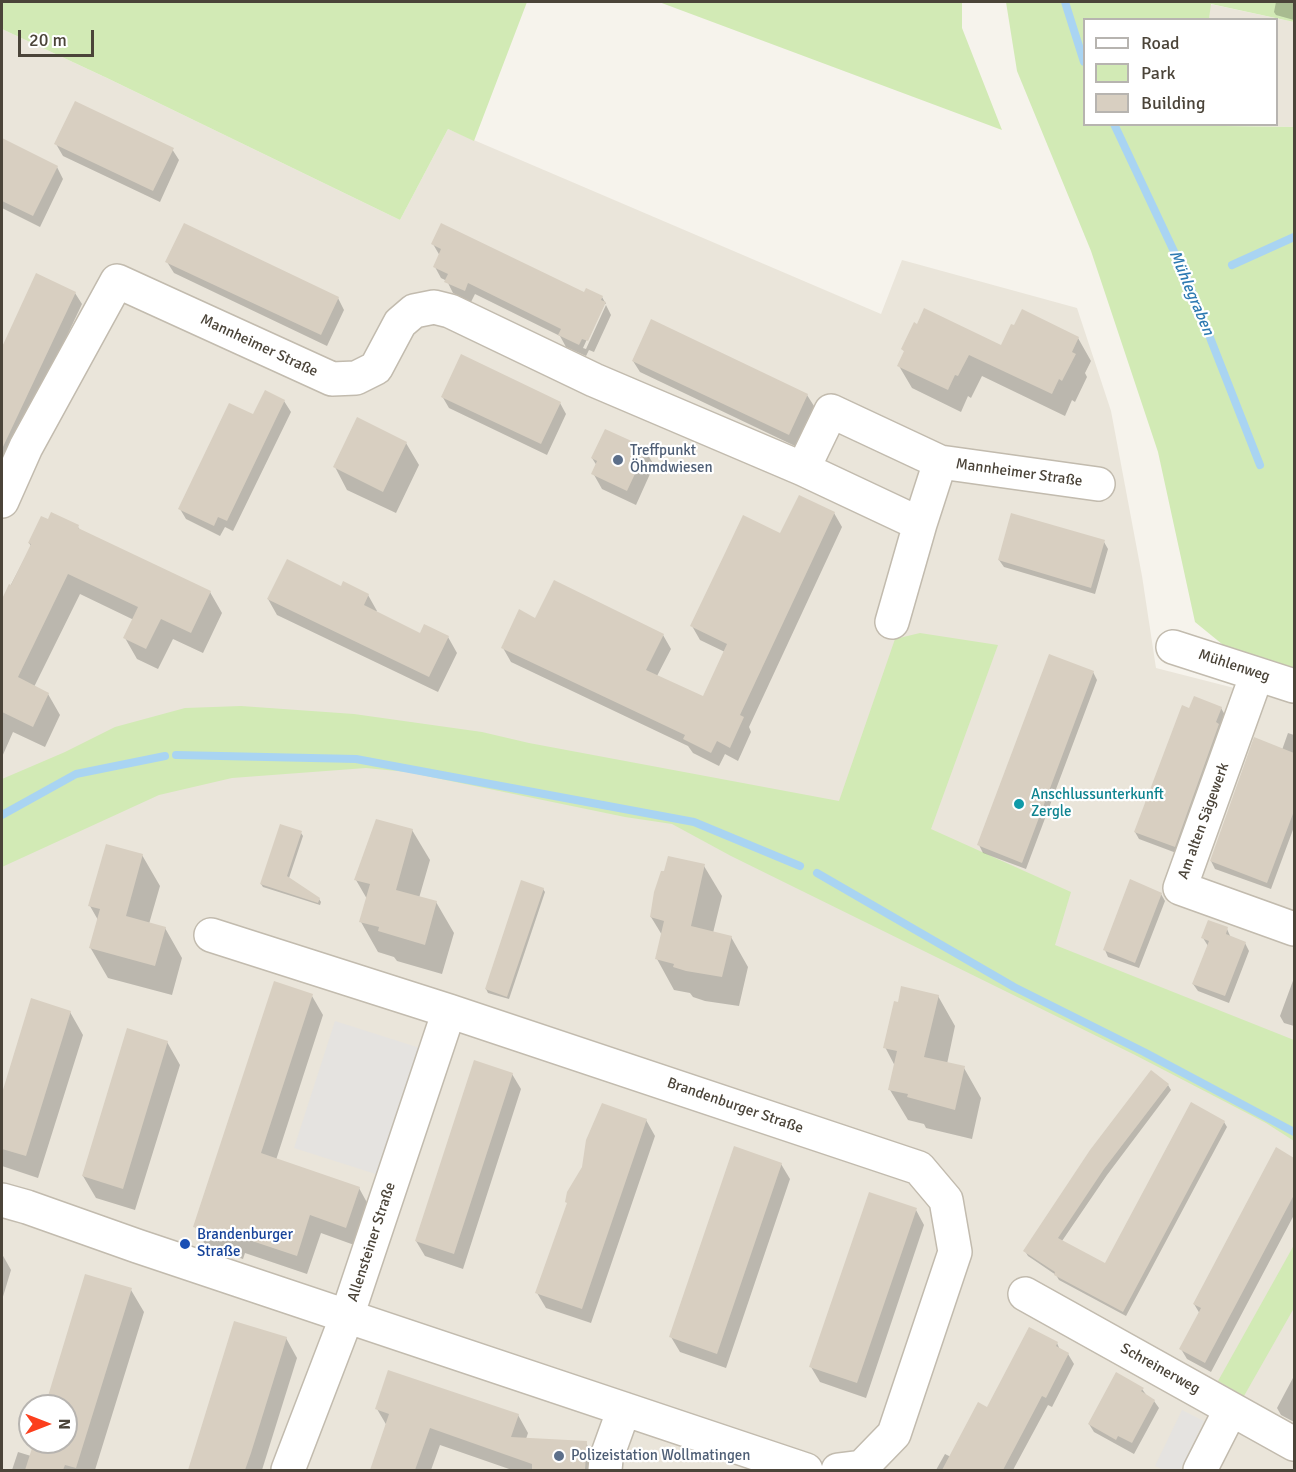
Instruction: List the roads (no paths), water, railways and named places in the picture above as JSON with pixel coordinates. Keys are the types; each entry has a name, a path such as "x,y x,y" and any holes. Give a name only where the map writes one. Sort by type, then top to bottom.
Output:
{"street":[{"name":"Mannheimer Straße","path":"2,501 26,447 117,281 332,379 356,378 376,368 400,323 414,311 434,307 450,310 594,380 803,469 920,524"},
{"name":"Mannheimer Straße","path":"803,469 831,411 940,462 1098,484"},
{"name":"Mannheimer Straße","path":"892,622 940,462"},
{"name":"Mühlenweg","path":"1173,647 1294,686"},
{"name":"Am alten Sägewerk","path":"1257,674 1180,888 1294,929"},
{"name":"Brandenburger Straße","path":"211,935 449,1011 919,1168 946,1200 955,1252 894,1434 862,1467 838,1470"},
{"name":"Allensteiner Straße","path":"288,1470 347,1316 449,1011"},
{"path":"2,1200 806,1470"},
{"name":"Schreinerweg","path":"1025,1294 1294,1444"},
{"path":"605,1470 606,1459 624,1409"},
{"path":"1200,1470 1231,1409"}],"waterway":[{"name":"Mühlegraben","path":"1065,2 1083,59"},
{"name":"Mühlegraben","path":"1115,126 1187,279 1260,465"},
{"path":"1232,265 1294,237"},
{"path":"176,755 356,759 694,822 800,866"},
{"path":"2,815 76,774 165,756"},
{"path":"817,873 1014,987 1144,1052 1294,1132"}],"place":[{"name":"Treffpunkt Öhmdwiesen","path":"618,460"},
{"name":"Anschlussunterkunft Zergle","path":"1019,804"},
{"name":"Brandenburger Straße","path":"185,1244"},
{"name":"Polizeistation Wollmatingen","path":"559,1456"}]}
